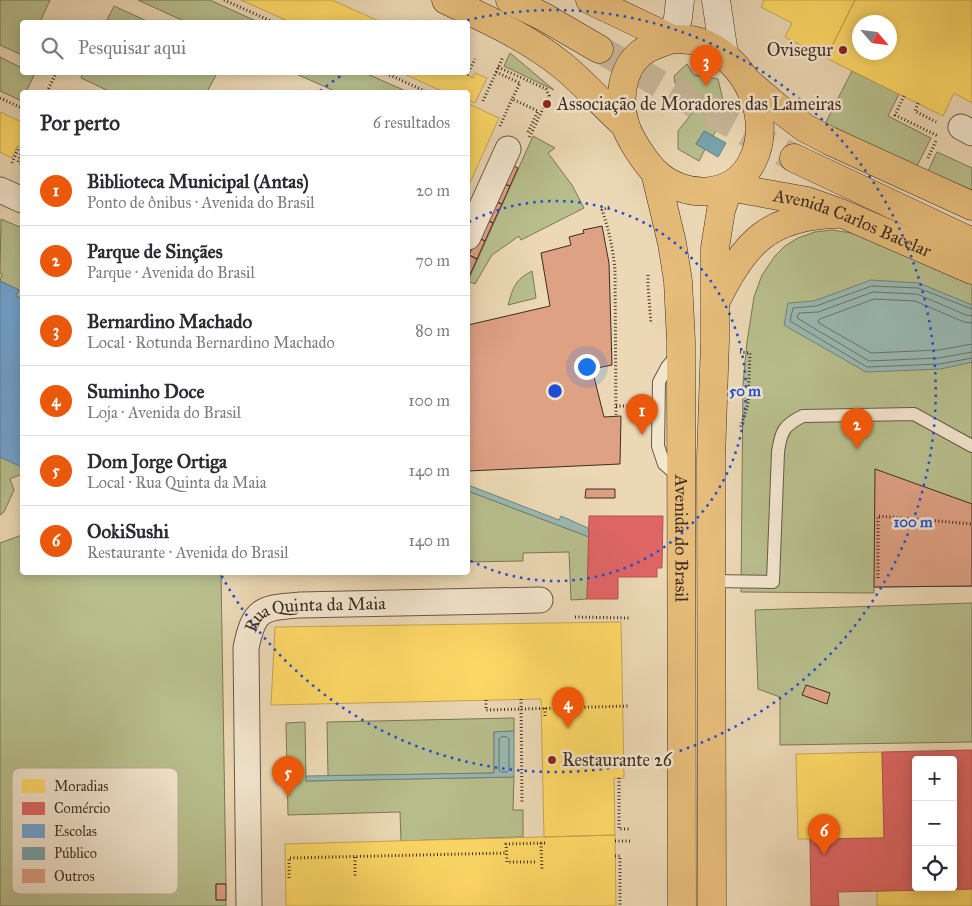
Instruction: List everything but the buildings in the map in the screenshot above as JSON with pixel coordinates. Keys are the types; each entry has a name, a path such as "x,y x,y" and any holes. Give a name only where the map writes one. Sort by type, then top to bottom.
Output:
{"main road":[{"path":"446,0 513,32 579,80 625,125 637,148 655,172 682,188 699,192 715,191 729,187 742,177 753,161 758,145 760,128 758,110 753,94 745,79"},
{"path":"510,0 603,42 544,0"},
{"path":"590,0 672,39"},
{"path":"672,39 678,18 680,0"},
{"path":"716,0 724,54"},
{"path":"625,125 622,87 628,69 640,54 655,44 672,39 694,40 724,54 745,79 805,128 972,206"},
{"name":"Avenida Carlos Bacelar","path":"972,224 797,151 972,242"},
{"name":"Avenida do Brasil","path":"655,172 672,243 678,281 681,480 682,906"},
{"name":"Avenida Carlos Bacelar","path":"729,187 807,201 843,214 972,270"},
{"name":"Avenida do Brasil","path":"712,906 711,458 716,302 715,248 721,210 729,187"},
{"path":"716,302 727,279 741,257 757,239 778,225 813,214 843,214"}],"street":[{"path":"470,234 520,143"},
{"path":"0,190 20,199"},
{"name":"Rua Quinta da Maia","path":"249,906 246,648 250,627 259,615 273,607 300,605 540,600"}],"lane":[{"path":"712,581 773,582 778,452 780,436 789,423 803,416 914,414 972,446"}],"path":[{"path":"224,0 269,20"},
{"path":"483,100 504,54"},
{"path":"470,69 475,59"},
{"path":"498,67 546,89 548,92 549,96 520,143"},
{"path":"496,72 520,83 512,99"},
{"path":"48,90 55,75"},
{"path":"389,75 422,90"},
{"path":"904,96 895,115 933,134"},
{"path":"0,98 20,107"},
{"path":"918,103 915,111 957,128"},
{"path":"520,143 531,126"},
{"path":"926,161 936,141"},
{"path":"12,163 19,148"},
{"path":"609,207 602,210 608,226 615,270 616,415"},
{"path":"649,270 648,286 652,326"},
{"path":"616,406 633,406"},
{"path":"878,578 878,516 972,524"},
{"path":"574,617 629,618"},
{"path":"521,699 522,803"},
{"path":"486,700 486,710 629,706"},
{"path":"545,708 545,718"},
{"path":"619,778 619,829 630,828"},
{"path":"615,841 630,841"},
{"path":"535,862 507,862 506,844 543,843 542,871"},
{"path":"289,878 288,858 507,853"},
{"path":"615,856 620,856 620,906"},
{"path":"354,857 355,876"}],"green space":[{"path":"0,0 50,0 41,20 20,20 20,54 0,45"},
{"path":"138,0 210,0 254,20 182,20"},
{"path":"114,6 145,20 107,20"},
{"path":"510,53 554,90 504,66"},
{"path":"0,57 20,67 20,75 34,75 27,90 20,90 20,100 0,91"},
{"path":"687,64 694,75 718,79 723,100 720,107 724,116 713,136 704,131 696,144 705,149 699,161 678,149 678,131 697,107 688,89 675,83 674,76"},
{"path":"852,71 899,94 888,116 931,138 917,166 825,124"},
{"path":"82,75 216,75 208,90 107,90 81,78"},
{"path":"299,75 370,75 403,90 332,90"},
{"path":"533,136 555,148 548,153 572,185 584,208 521,240 519,236 492,255 475,284 470,282 470,277"},
{"path":"937,152 972,168 972,190 928,171"},
{"path":"1,219 20,227 20,298 16,296 19,290 0,281 2,274 0,273"},
{"path":"832,230 858,234 972,282 972,586 874,587 874,593 741,592 743,384 754,297 762,275 775,256 785,246 798,238 815,232"},
{"path":"532,271 536,298 508,305 511,293 518,281"},
{"path":"0,457 20,466 20,475 10,479 14,490 4,512 0,515"},
{"path":"470,492 589,537 587,599 571,600 569,552 523,553 523,561 470,562"},
{"path":"20,536 20,575 221,575 226,884 216,884 216,900 226,900 226,906 0,906 0,543"},
{"path":"972,603 972,742 780,745 780,697 758,689 755,610"},
{"path":"514,718 514,731 494,732 494,773 328,776 327,722"},
{"path":"305,722 306,781 514,777 513,810 523,810 523,837 401,841 400,812 288,815 286,723"}],"water":[{"path":"871,280 919,283 972,305 972,362 941,369 866,372 784,325 788,303 814,301"},
{"path":"470,486 559,520 561,516 588,528 589,537 470,492"},
{"path":"514,731 514,777 306,781 306,776 494,773 494,732"}],"tunnel":[{"path":"599,49 696,105 794,158"}],"place":[{"name":"Ovisegur","path":"843,50"},
{"name":"Bernardino Machado","path":"706,86"},
{"name":"Associação de Moradores das Lameiras","path":"547,104"},
{"name":"Biblioteca Municipal (Antas)","path":"642,435"},
{"name":"Parque de Sinçães","path":"857,449"},
{"name":"Suminho Doce","path":"568,728"},
{"name":"Restaurante 26","path":"552,760"},
{"name":"Dom Jorge Ortiga","path":"288,797"},
{"name":"OokiSushi","path":"824,855"}]}
